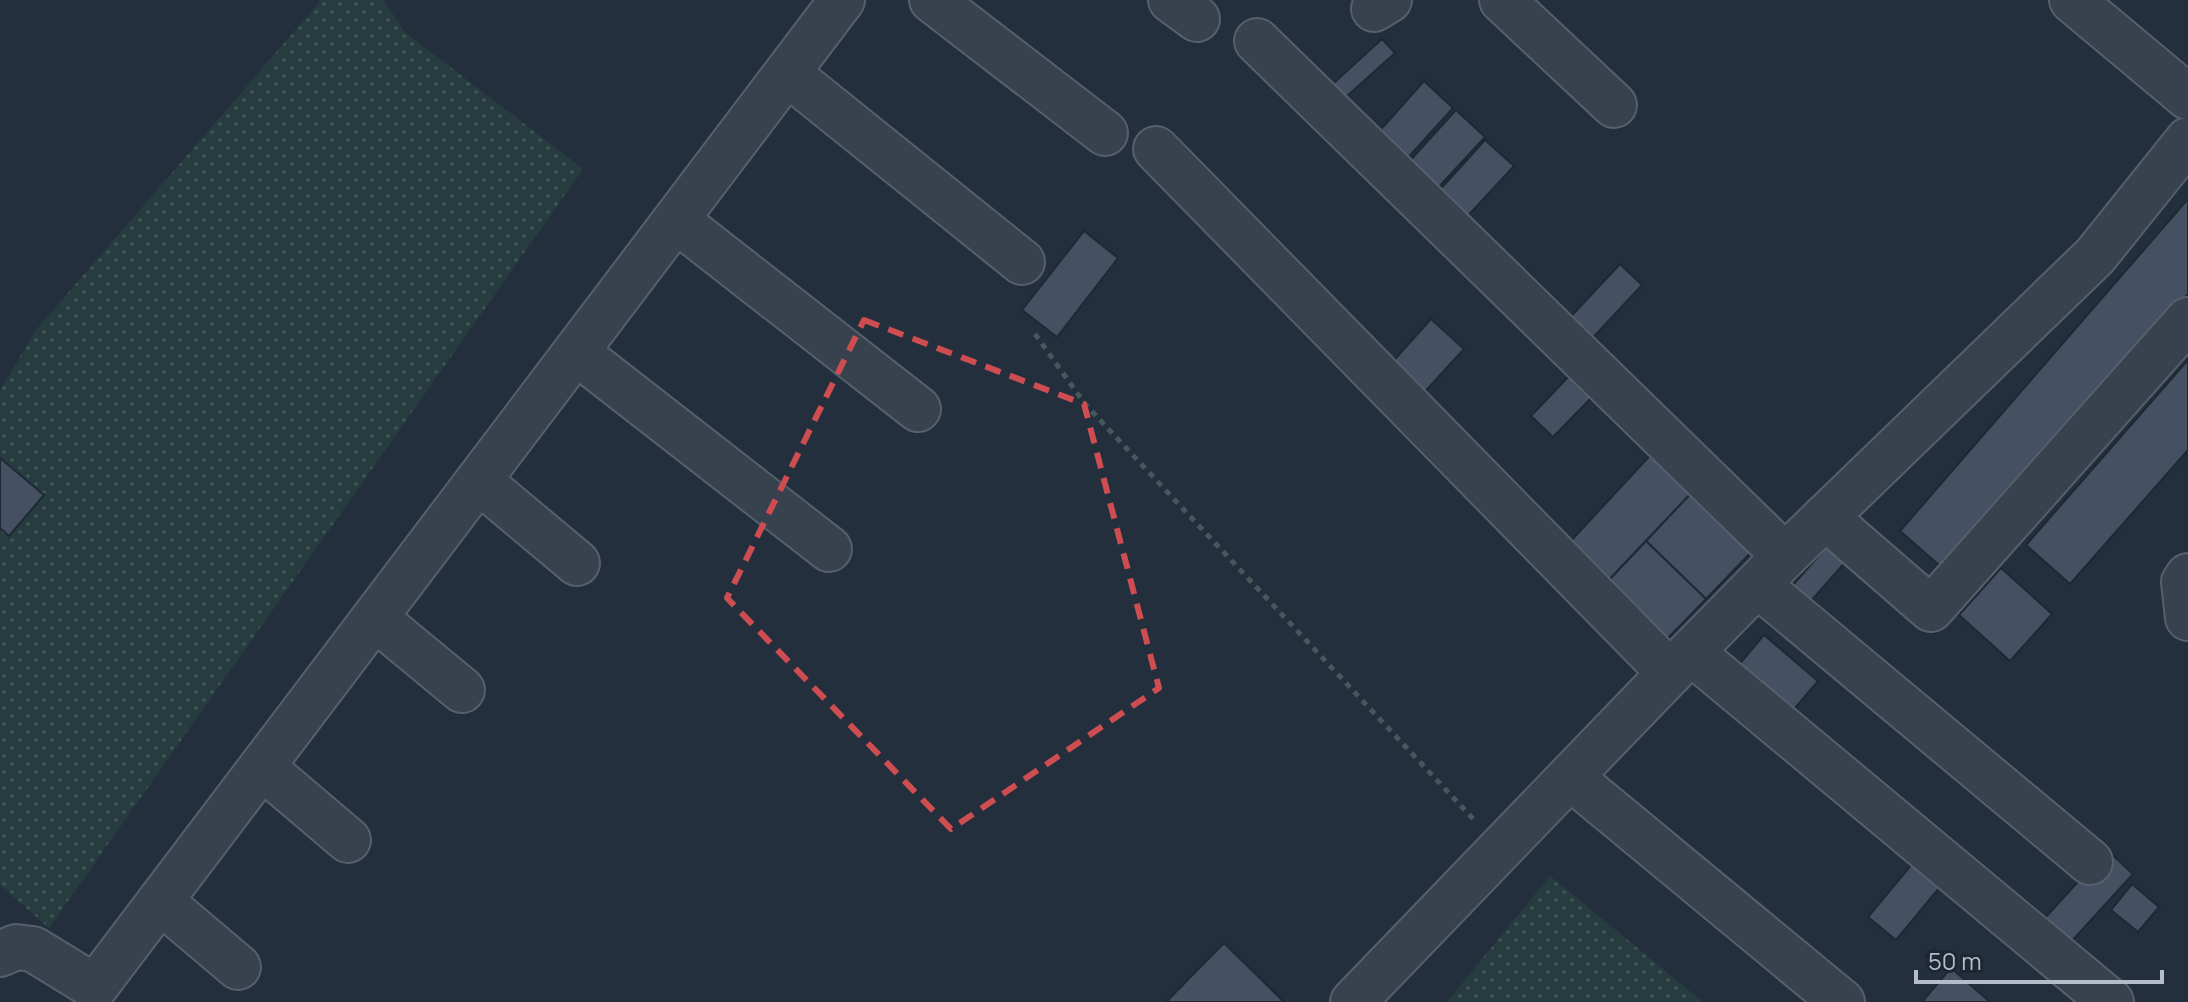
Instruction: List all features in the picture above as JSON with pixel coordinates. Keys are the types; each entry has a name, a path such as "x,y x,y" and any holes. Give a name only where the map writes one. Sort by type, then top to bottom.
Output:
{"street":[{"path":"0,954 16,947 33,949 95,987 842,0"},
{"path":"932,0 1105,133"},
{"path":"1502,0 1614,105"},
{"path":"2072,0 2188,97"},
{"path":"1257,41 1772,571 2090,862"},
{"path":"787,73 1022,262"},
{"path":"1353,1002 1825,517 2095,256 2188,140"},
{"path":"1156,149 1681,663 2111,1002"},
{"path":"676,220 918,409"},
{"path":"1825,517 1931,609 2188,320"},
{"path":"576,352 829,549"},
{"path":"479,481 577,563"},
{"path":"2188,576 2184,582 2188,618"},
{"path":"375,618 462,690"},
{"path":"262,767 348,840"},
{"path":"1570,777 1842,1002"},
{"path":"160,901 238,967"}],"path":[{"path":"1035,334 1085,404 1503,847"}],"highlighted area":[{"path":"864,320 1084,404 1159,688 951,829 727,598"}],"green space":[{"path":"319,0 383,0 406,33 583,169 49,928 0,885 0,391 36,330"},
{"path":"1550,876 1703,1002 1447,1002"}],"building":[{"path":"1382,39 1395,53 1337,105 1325,91"},
{"path":"1424,81 1453,108 1404,162 1375,136"},
{"path":"1456,110 1485,137 1435,191 1406,165"},
{"path":"1485,140 1514,166 1464,220 1436,194"},
{"path":"2188,199 2188,294 1947,572 1900,531"},
{"path":"1084,231 1118,258 1057,337 1022,310"},
{"path":"1620,264 1642,285 1585,346 1563,325"},
{"path":"1431,319 1464,349 1420,397 1387,368"},
{"path":"2188,360 2188,450 2070,584 2026,545"},
{"path":"1571,374 1594,395 1553,437 1531,416"},
{"path":"1658,447 1698,486 1608,581 1568,544"},
{"path":"0,458 44,495 9,536 0,528"},
{"path":"1698,486 1759,544 1706,599 1646,541"},
{"path":"1646,541 1706,599 1667,639 1608,581"},
{"path":"1829,544 1847,560 1811,601 1793,585"},
{"path":"2001,568 2052,614 2010,661 1959,615"},
{"path":"1764,635 1818,681 1790,714 1736,668"},
{"path":"2107,850 2133,874 2070,943 2044,919"},
{"path":"1917,858 1945,881 1896,940 1868,917"},
{"path":"2132,884 2159,907 2138,932 2111,910"},
{"path":"1224,943 1284,1002 1166,1002"},
{"path":"1951,968 1990,1002 1922,1002"}]}
